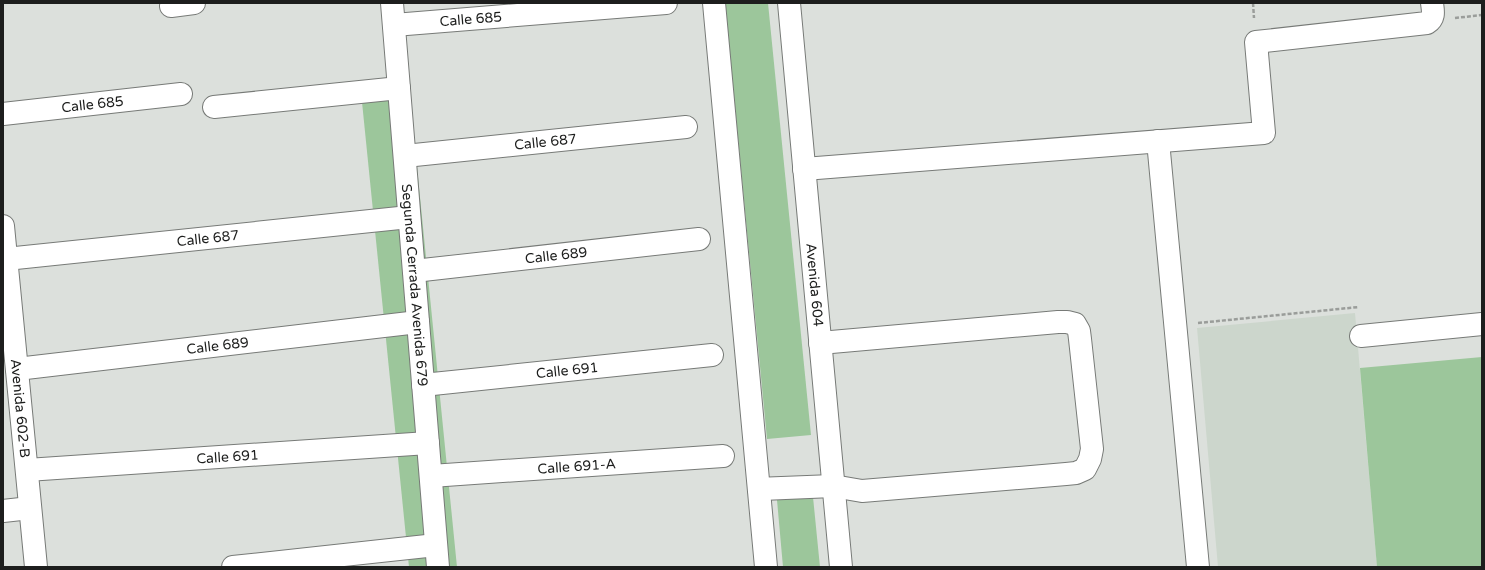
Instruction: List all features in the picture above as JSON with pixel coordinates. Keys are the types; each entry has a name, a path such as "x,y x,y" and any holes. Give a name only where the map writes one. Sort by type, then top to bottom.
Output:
{"street":[{"path":"170,6 194,3"},
{"name":"Segunda Cerrada Avenida 679","path":"392,3 438,567"},
{"name":"Calle 685","path":"394,25 666,3"},
{"path":"714,3 766,567"},
{"name":"Avenida 604","path":"789,3 841,567"},
{"path":"804,169 1264,133 1256,42 1427,23 1431,21 1433,16 1432,3"},
{"path":"214,107 399,88"},
{"name":"Calle 685","path":"3,114 181,94"},
{"name":"Calle 687","path":"405,156 686,127"},
{"path":"1158,141 1198,567"},
{"name":"Calle 687","path":"6,260 409,217"},
{"name":"Avenida 602-B","path":"3,226 36,567"},
{"name":"Calle 689","path":"414,271 699,239"},
{"name":"Calle 689","path":"17,369 418,322"},
{"path":"759,489 833,486 862,491 1076,473 1085,470 1090,459 1092,449 1080,339 1079,331 1075,324 1058,322 820,343"},
{"path":"1361,336 1482,324"},
{"name":"Calle 691","path":"423,385 712,355"},
{"name":"Calle 691","path":"27,470 428,443"},
{"name":"Calle 691-A","path":"431,476 723,456"},
{"path":"3,511 30,508"},
{"path":"233,567 436,546"}],"path":[{"path":"1175,325 1359,307"}],"shaded area":[{"path":"1355,313 1377,567 1218,567 1197,328"}],"green space":[{"path":"725,3 768,3 811,435 767,439"},
{"path":"410,97 457,567 409,567 362,102"},
{"path":"1482,357 1482,567 1377,567 1360,368"},
{"path":"813,497 820,567 783,567 777,500"}]}
